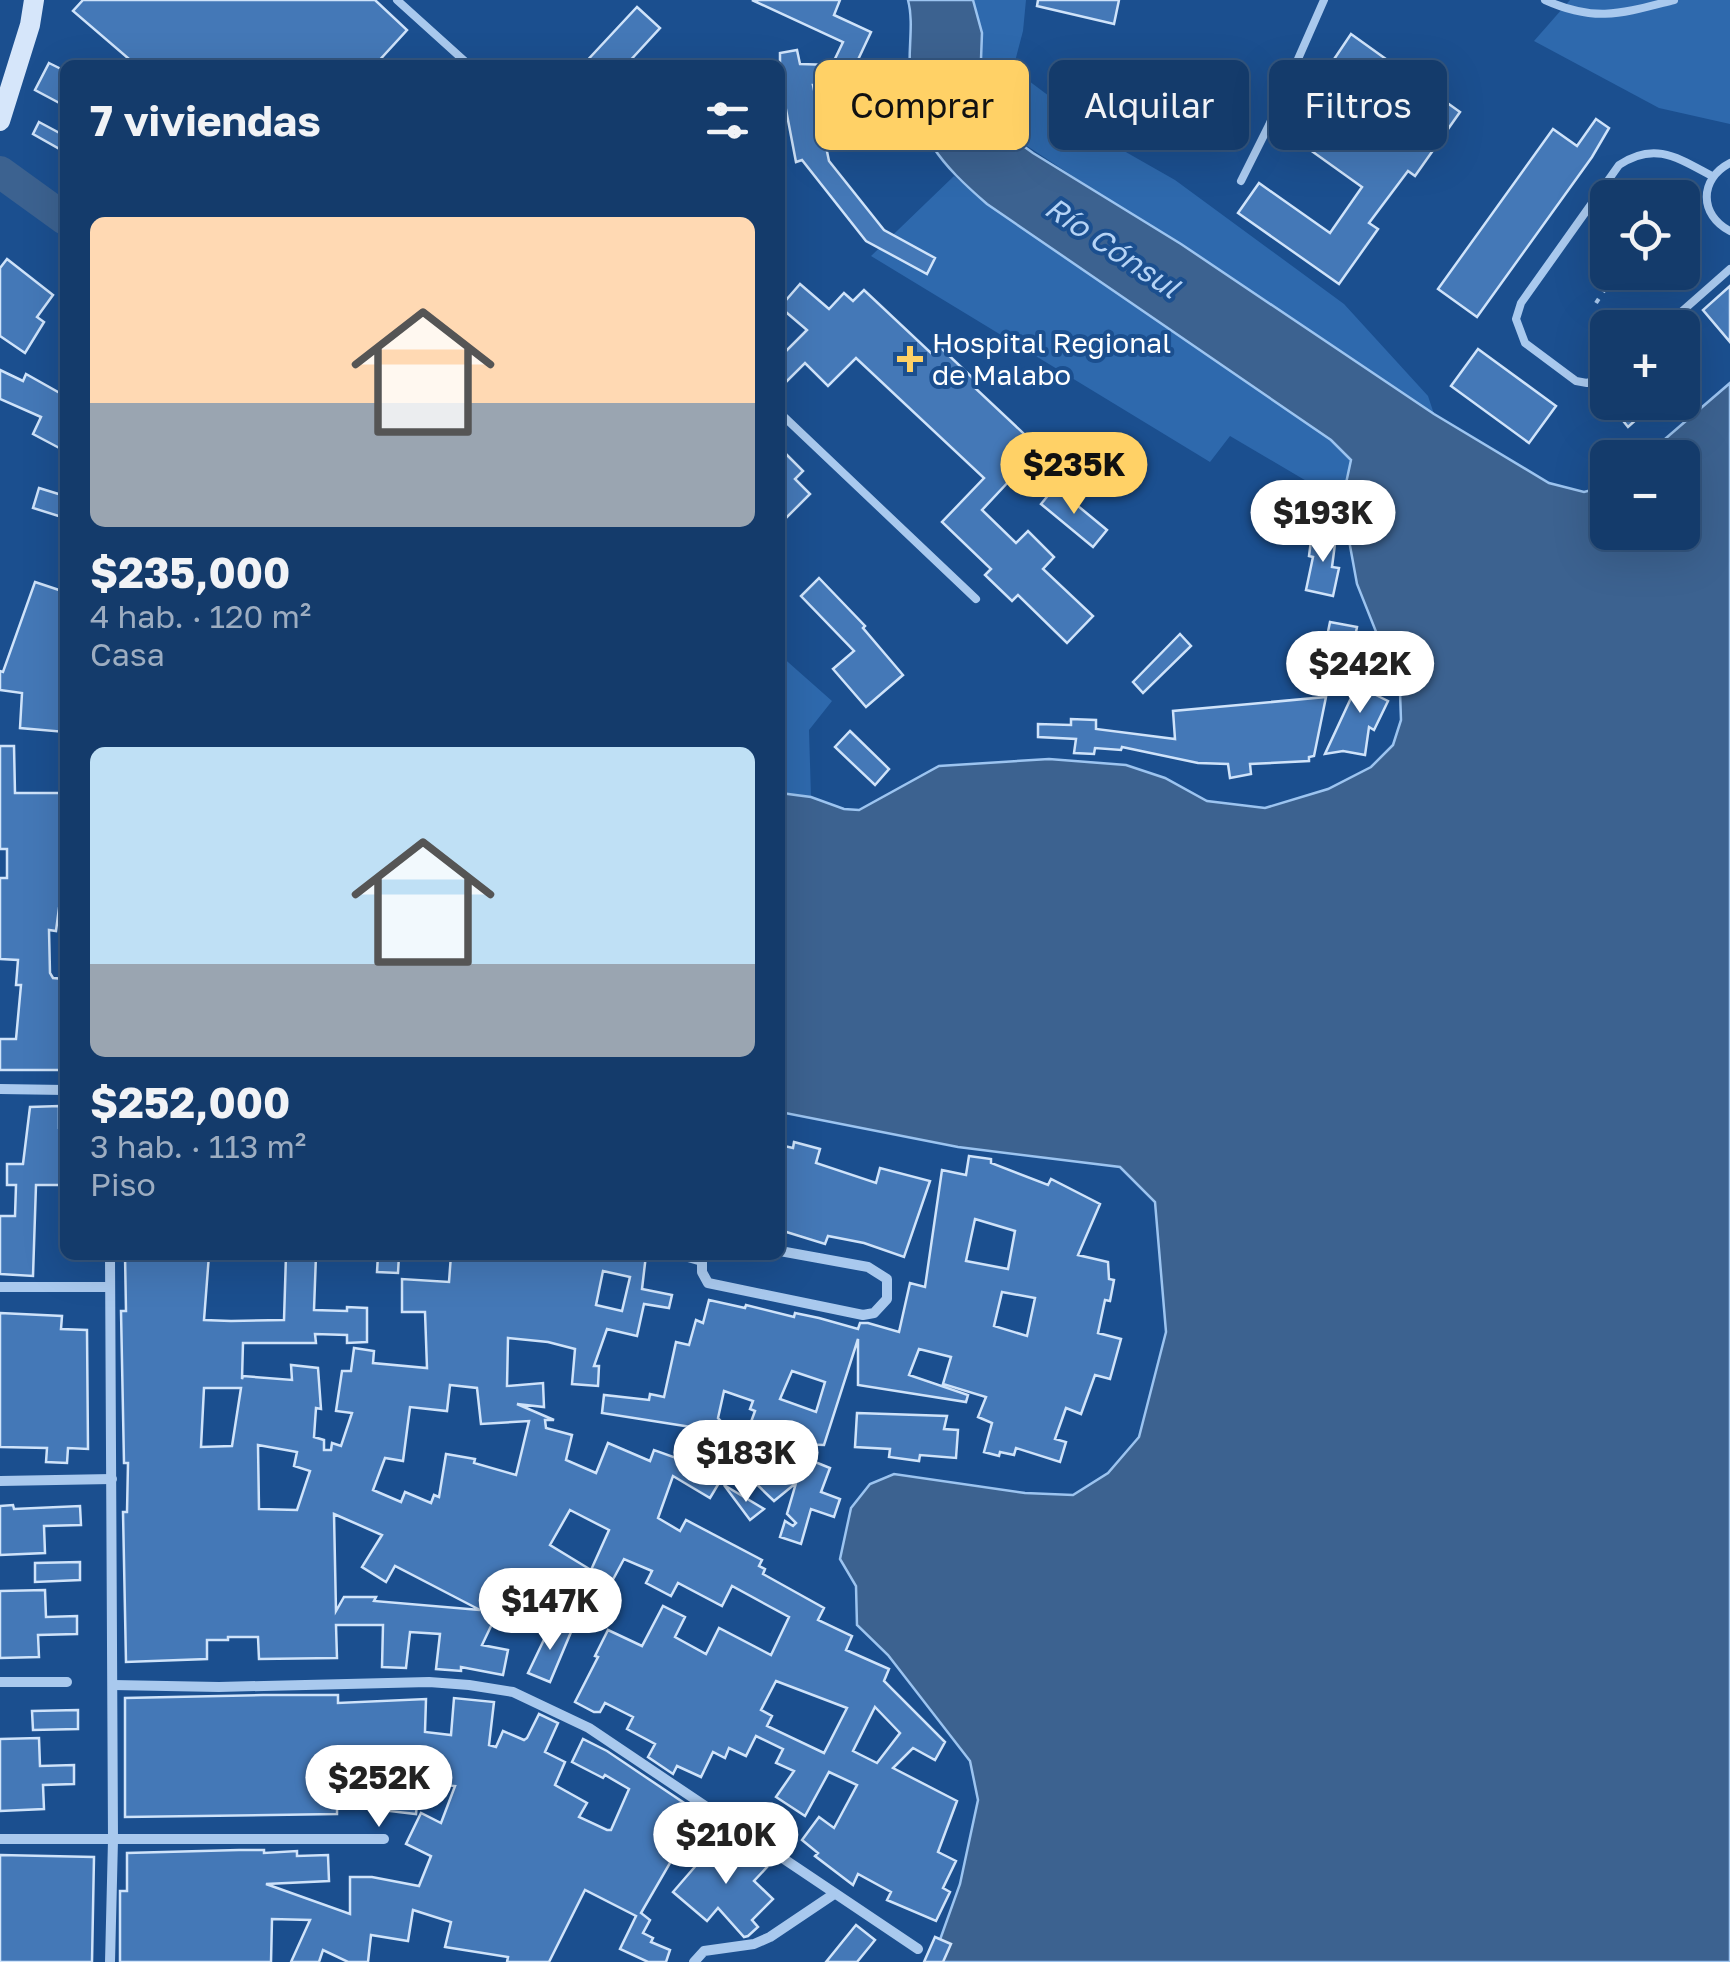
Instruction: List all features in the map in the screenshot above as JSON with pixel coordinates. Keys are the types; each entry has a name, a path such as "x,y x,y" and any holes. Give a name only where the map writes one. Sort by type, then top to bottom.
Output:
{"main road":[{"path":"0,121 34,0"}],"street":[{"path":"0,1089 60,1090"},
{"path":"702,1260 708,1283 863,1315 874,1313 887,1299 887,1278 879,1272 785,1252"},
{"path":"110,1260 113,1840 110,1962"},
{"path":"0,1286 109,1287"},
{"path":"0,1481 112,1479"},
{"path":"0,1682 66,1682"},
{"path":"112,1685 219,1687 429,1682 512,1692 589,1728 918,1949"},
{"path":"0,1839 384,1839"},
{"path":"694,1962 704,1950 754,1944 770,1937 834,1894"}],"lane":[{"path":"398,0 464,60"},
{"path":"1241,180 1324,0"},
{"path":"1545,0 1572,12 1599,16 1624,14 1674,0"},
{"path":"1590,382 1576,381 1525,343 1516,319 1521,303 1619,165 1638,153 1660,152 1712,176"},
{"path":"1730,163 1712,176 1706,204 1714,220 1730,231"},
{"path":"1683,310 1730,269"},
{"path":"785,418 976,599"}],"path":[{"path":"1596,302 1604,290"}],"shaded area":[{"path":"973,0 1026,0 1015,60 981,60 982,33"},
{"path":"1570,0 1730,0 1730,124 1659,108 1534,41"},
{"path":"1029,81 1049,96 1049,150 1122,150 1175,180 1344,304 1428,396 1434,414 1029,147"},
{"path":"954,176 987,204 1331,440 1351,461 1342,502 1230,436 1210,462 871,256"},
{"path":"785,659 832,701 809,730 811,797 785,794"}],"water":[{"path":"908,0 973,0 982,33 981,60 910,60"},
{"name":"Río Cónsul","path":"935,150 1029,150 1181,244 1434,414 1549,483 1590,490 1590,550 1700,550 1700,440 1664,440 1687,420 1700,420 1700,409 1730,383 1730,1962 932,1962 960,1884 978,1800 970,1761 888,1655 857,1625 856,1586 840,1559 851,1508 870,1484 894,1474 1025,1493 1073,1495 1108,1473 1139,1437 1166,1332 1155,1202 1120,1167 958,1147 785,1113 785,794 859,810 939,766 1049,759 1126,765 1165,778 1207,801 1265,808 1328,789 1371,767 1393,745 1401,720 1400,692 1357,584 1342,502 1351,460 1331,440 987,204"}],"building":[{"path":"83,0 375,0 407,30 380,60 130,60 73,11"},
{"path":"752,0 840,0 834,15 871,32 858,60 834,60 843,42"},
{"path":"1038,0 1119,0 1114,24 1037,6"},
{"path":"637,7 660,28 631,60 588,60"},
{"path":"1351,34 1387,60 1333,60"},
{"path":"797,50 800,64 815,64 815,150 827,150 829,161 884,230 935,258 927,274 866,241 802,160 796,162 785,104 785,60 780,60 780,53"},
{"path":"49,63 60,68 60,103 35,90"},
{"path":"1447,103 1460,112 1447,130"},
{"path":"1596,119 1609,128 1592,157 1477,317 1438,289 1553,129 1577,146"},
{"path":"39,122 60,133 60,149 33,134"},
{"path":"1310,150 1433,150 1415,176 1408,171 1369,223 1378,229 1339,284 1238,213 1259,183 1330,233 1362,187"},
{"path":"7,259 53,295 37,317 44,322 25,353 0,336 0,268"},
{"path":"800,284 829,309 844,293 853,301 864,290 932,354 939,346 978,383 974,387 1038,447 1029,457 1035,463 1016,484 1011,479 982,510 1016,543 1028,531 1054,557 1043,569 1093,616 1067,643 1018,595 1012,601 985,575 991,569 942,522 984,478 856,358 828,386 805,363 785,383 785,352 807,330 785,311 785,301"},
{"path":"1730,286 1730,342 1703,310"},
{"path":"1478,349 1556,406 1529,443 1451,386"},
{"path":"0,370 23,381 26,374 60,393 60,448 33,434 41,417 0,399"},
{"path":"785,453 803,471 795,479 810,494 785,519"},
{"path":"1055,487 1107,530 1093,547 1041,504"},
{"path":"39,488 60,494 60,516 33,508"},
{"path":"1312,533 1336,536 1332,567 1339,568 1333,596 1306,590 1313,557 1309,556"},
{"path":"819,578 865,626 903,675 866,707 833,669 854,651 801,596"},
{"path":"35,582 60,590 60,732 20,728 22,693 0,690 0,671 3,672"},
{"path":"1330,622 1357,627 1351,657 1324,651"},
{"path":"1180,634 1191,646 1143,693 1133,682"},
{"path":"1365,668 1385,677 1376,695 1388,701 1374,730 1369,727 1365,755 1343,751 1325,754"},
{"path":"1326,697 1314,756 1309,761 1250,764 1251,774 1230,778 1228,764 1198,763 1122,747 1095,748 1094,754 1074,753 1076,739 1038,737 1038,724 1071,725 1071,719 1096,720 1096,729 1175,739 1173,711"},
{"path":"850,731 889,769 875,785 835,747"},
{"path":"0,746 14,746 15,793 60,793 60,908 56,931 49,930 50,973 60,979 60,1070 0,1070 0,1039 16,1039 21,985 16,985 18,960 0,959 0,878 7,878 7,849 0,849"},
{"path":"59,1106 60,1185 36,1185 33,1276 0,1274 0,1216 15,1216 16,1185 7,1185 7,1164 23,1164 30,1107"},
{"path":"794,1142 820,1149 816,1163 876,1183 880,1168 930,1181 904,1257 864,1243 828,1236 825,1244 785,1232 785,1146 793,1148"},
{"path":"969,1156 991,1159 991,1163 1048,1185 1051,1179 1100,1204 1078,1255 1108,1262 1109,1279 1114,1280 1098,1333 1121,1339 1110,1379 1095,1375 1081,1414 1066,1408 1055,1439 1066,1442 1060,1462 1016,1448 1014,1455 984,1452 992,1423 978,1417 986,1397 943,1384 951,1357 919,1349 909,1375 968,1395 966,1402 858,1385 858,1339 824,1445 768,1443 830,1468 821,1492 840,1499 834,1517 811,1509 801,1544 780,1537 785,1521 793,1526 796,1523 787,1514 796,1483 774,1501 712,1441 698,1470 719,1483 710,1498 673,1476 658,1518 680,1531 686,1520 762,1560 759,1566 765,1569 763,1574 824,1608 818,1620 852,1636 846,1650 889,1669 884,1681 945,1742 935,1760 913,1748 893,1768 957,1801 938,1852 956,1861 943,1888 950,1892 936,1921 887,1900 891,1892 858,1874 853,1885 815,1856 818,1853 802,1840 819,1817 834,1828 857,1785 829,1772 805,1816 776,1797 794,1771 776,1763 783,1749 756,1736 746,1756 729,1748 725,1758 713,1752 701,1777 677,1766 673,1774 648,1757 655,1744 627,1729 633,1717 605,1703 600,1712 594,1712 575,1702 608,1630 642,1646 663,1606 685,1617 675,1637 706,1654 719,1628 771,1655 789,1617 732,1586 722,1606 678,1583 671,1596 646,1583 652,1571 624,1559 595,1613 536,1578 518,1610 503,1601 482,1645 508,1650 503,1675 461,1667 461,1671 436,1669 440,1634 410,1632 406,1668 382,1667 383,1625 336,1625 337,1658 259,1659 258,1637 228,1637 207,1640 207,1659 126,1662 123,1512 127,1512 128,1463 124,1463 121,1311 126,1311 125,1260 209,1260 204,1320 231,1321 284,1320 286,1260 316,1260 314,1310 367,1308 367,1342 347,1343 347,1335 315,1334 316,1343 243,1343 242,1379 243,1376 292,1380 291,1365 318,1368 321,1409 316,1408 314,1437 324,1440 324,1450 331,1450 332,1443 341,1446 352,1413 336,1411 342,1371 351,1371 354,1348 374,1351 373,1363 427,1368 425,1312 402,1312 402,1279 449,1282 451,1260 645,1260 642,1289 672,1295 669,1308 644,1304 637,1336 607,1329 594,1366 599,1366 598,1386 572,1384 575,1349 508,1338 507,1386 543,1383 544,1407 517,1404 554,1420 545,1420 546,1428 572,1435 566,1460 596,1473 608,1443 650,1461 654,1450 676,1458 691,1427 602,1413 604,1395 649,1400 650,1394 664,1397 676,1342 689,1345 696,1320 703,1323 709,1300 794,1317 795,1313 858,1329 860,1323 868,1323 899,1332 910,1283 925,1287 942,1170 966,1175","holes":["975,1219 1015,1231 1008,1269 966,1261","603,1271 630,1277 622,1311 596,1305","1002,1292 1035,1298 1027,1336 994,1326","792,1371 825,1382 816,1412 780,1399","450,1385 477,1388 481,1424 529,1421 516,1475 474,1463 475,1459 446,1454 439,1497 434,1495 431,1503 405,1492 401,1502 373,1490 385,1458 403,1461 410,1407 447,1411","204,1388 241,1388 232,1446 201,1447","724,1391 753,1401 750,1409 755,1411 743,1444 718,1418","258,1445 297,1452 294,1466 310,1471 297,1510 259,1509","570,1510 609,1530 591,1570 550,1545","334,1514 382,1535 362,1567 386,1582 395,1566 480,1610 374,1601 376,1597 344,1597 336,1611","776,1681 847,1708 824,1753 767,1726 772,1716 761,1710","875,1707 900,1733 877,1763 853,1751"]},
{"path":"378,1260 399,1260 398,1273 377,1272"},
{"path":"0,1313 62,1316 61,1329 87,1330 88,1449 68,1448 67,1463 46,1462 47,1448 0,1447"},
{"path":"857,1413 947,1416 944,1429 958,1430 956,1458 920,1455 919,1461 889,1457 890,1449 855,1447"},
{"path":"724,1485 764,1509 750,1520"},
{"path":"13,1505 14,1509 80,1506 81,1525 44,1526 45,1553 0,1555 0,1506"},
{"path":"80,1562 80,1580 35,1582 35,1563"},
{"path":"45,1590 46,1617 77,1616 77,1634 38,1635 39,1657 0,1658 0,1591"},
{"path":"552,1623 571,1632 550,1682 528,1673"},
{"path":"338,1695 338,1703 426,1699 425,1732 451,1735 454,1698 494,1702 489,1745 496,1747 503,1731 527,1738 539,1714 558,1723 545,1752 565,1762 555,1785 587,1803 579,1817 611,1830 629,1789 572,1762 583,1739 607,1751 699,1813 641,1913 650,1920 643,1933 653,1938 651,1942 670,1950 666,1962 648,1962 620,1949 636,1916 585,1890 549,1962 507,1962 508,1957 445,1947 451,1922 413,1910 408,1941 371,1935 368,1962 348,1962 323,1950 319,1962 291,1962 310,1920 272,1919 271,1962 120,1962 120,1891 127,1891 127,1853 264,1850 297,1851 297,1856 328,1855 329,1881 266,1884 350,1914 350,1877 419,1886 431,1856 406,1844 421,1813 441,1823 455,1786 419,1783 416,1814 389,1811 389,1759 338,1761 337,1814 125,1817 125,1698"},
{"path":"78,1710 78,1729 33,1730 32,1711"},
{"path":"39,1738 40,1766 74,1765 74,1784 43,1785 44,1809 0,1811 0,1739"},
{"path":"719,1839 741,1859 749,1850 767,1867 754,1881 773,1899 752,1920 758,1927 748,1936 744,1937 718,1908 707,1921 673,1892"},
{"path":"0,1855 94,1857 92,1962 0,1962"},
{"path":"856,1925 875,1940 857,1962 826,1962"},
{"path":"935,1937 951,1944 943,1962 924,1962"}],"waterway":[{"path":"0,172 60,215"}],"place":[{"name":"Hospital Regional de Malabo","path":"910,359"}]}
